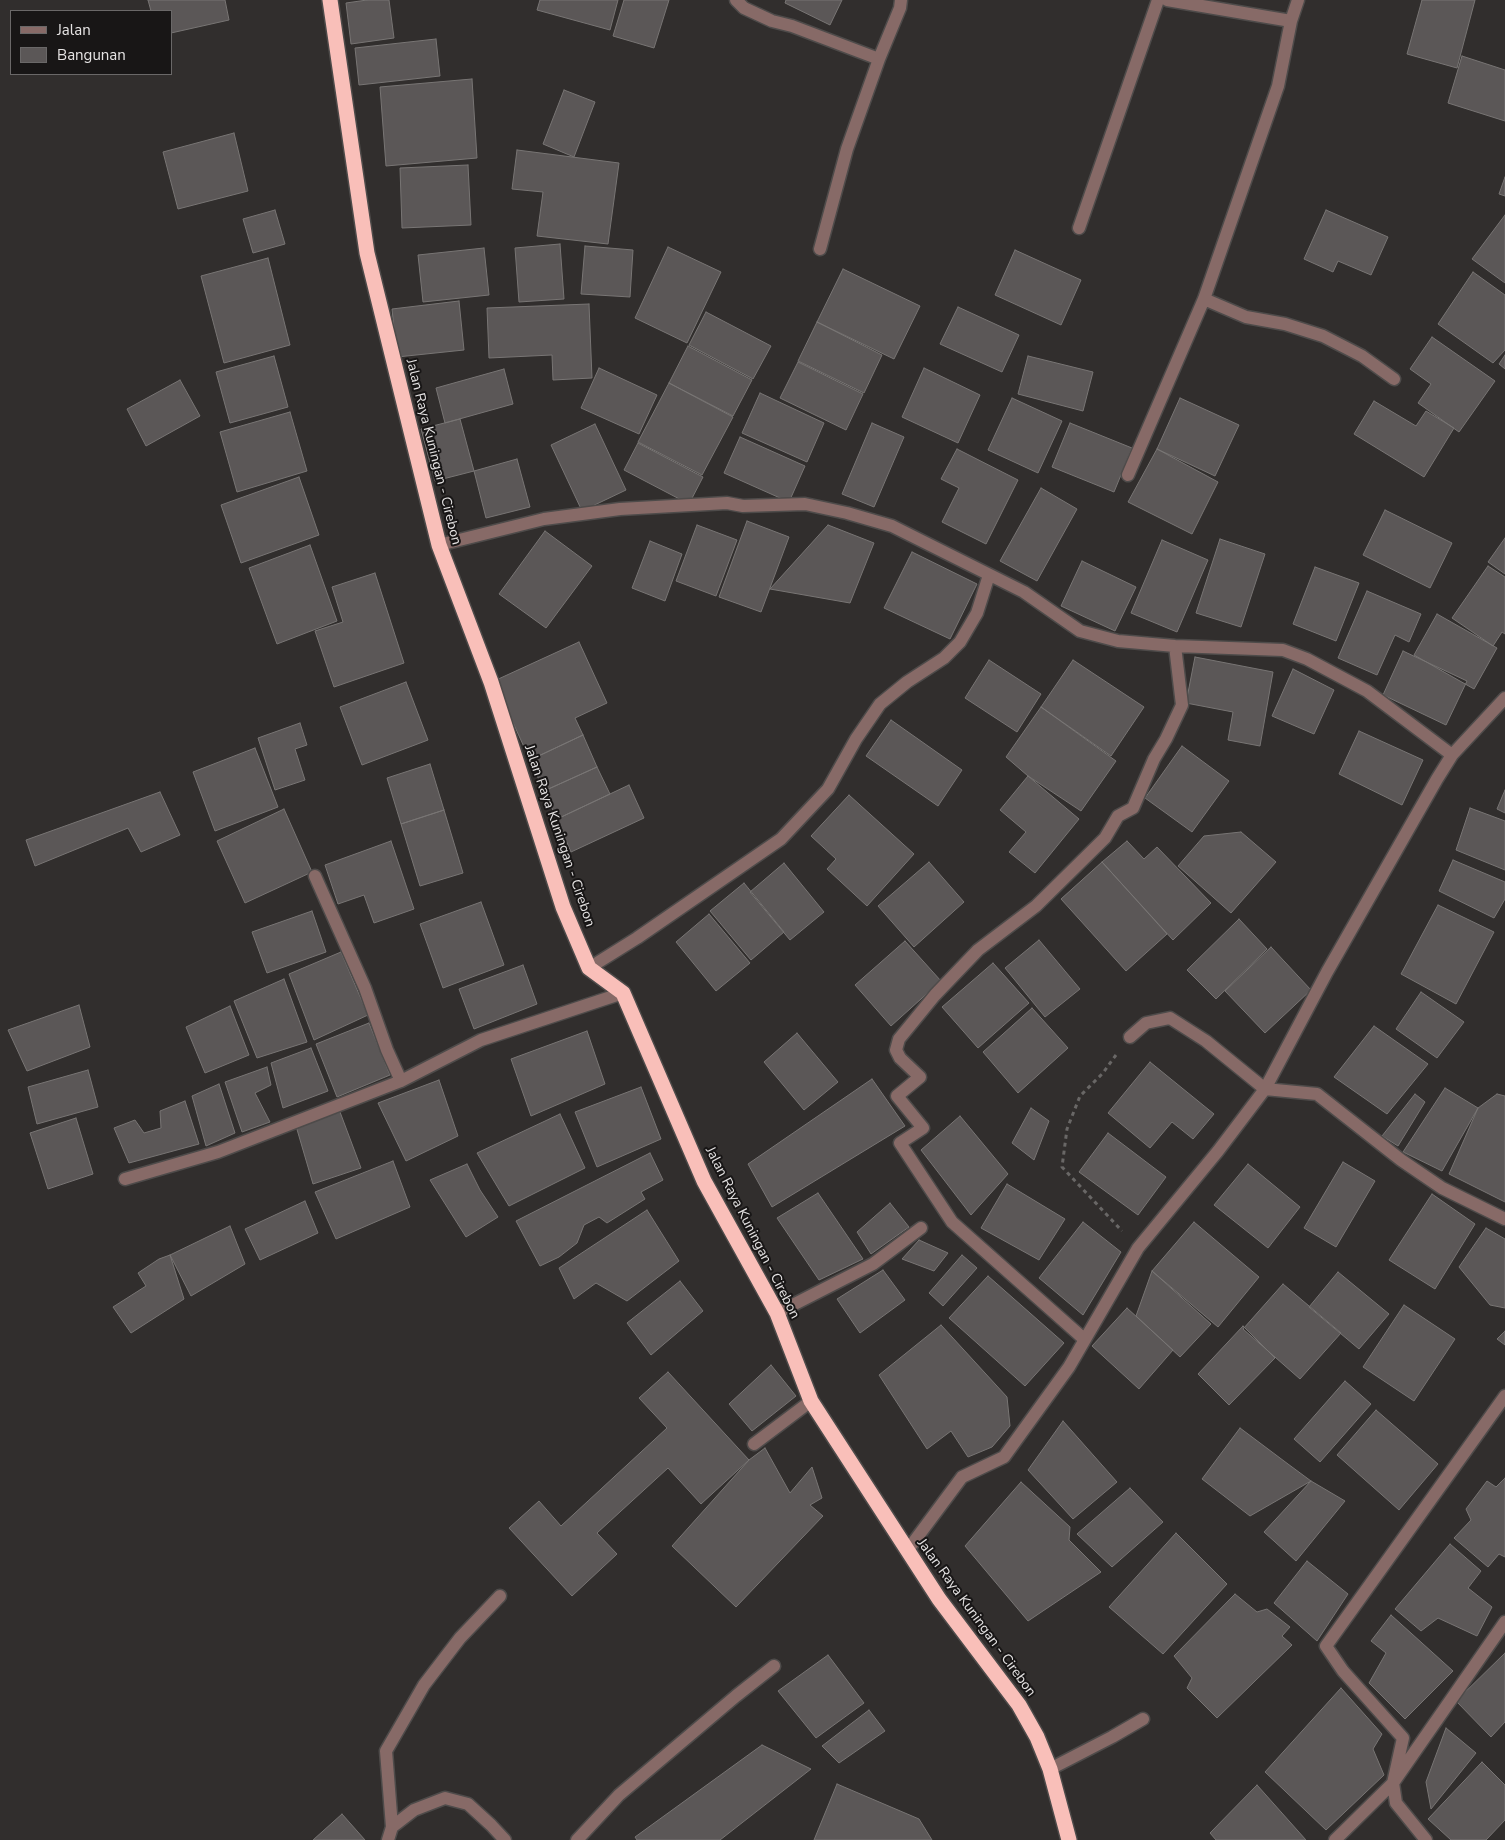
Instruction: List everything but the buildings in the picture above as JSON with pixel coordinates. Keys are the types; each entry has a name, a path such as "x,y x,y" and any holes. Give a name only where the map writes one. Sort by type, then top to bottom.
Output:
{"highway":[{"name":"Jalan Raya Kuningan - Cirebon","path":"330,0 367,254 439,545 491,682 563,907 589,968"},
{"path":"589,968 623,993"},
{"name":"Jalan Raya Kuningan - Cirebon","path":"623,993 704,1181 777,1313 811,1401 939,1599 1019,1705 1037,1736 1050,1769 1069,1840"}],"street":[{"path":"736,0 744,8 772,22 792,26 879,59"},
{"path":"820,250 847,148 902,0"},
{"path":"1079,228 1158,0"},
{"path":"1167,0 1291,21"},
{"path":"1128,475 1204,299 1278,86 1291,21 1298,0"},
{"path":"1204,299 1246,316 1285,324 1323,336 1362,356 1394,379"},
{"path":"439,545 544,519 620,509 727,503 743,506 805,504 847,513 892,526 1024,592 1080,631 1118,642 1283,650 1307,659 1367,691 1452,755"},
{"path":"589,968 645,933 781,839 828,789 856,740 880,704 907,682 944,658 960,642 977,613 989,575"},
{"path":"1084,1339 952,1222 900,1143 923,1128 897,1096 920,1077 900,1058 896,1050 899,1039 935,995 978,950 1036,906 1105,838 1118,816 1133,808 1154,759 1182,705 1175,646"},
{"path":"907,1551 962,1477 1004,1457 1069,1367 1138,1248 1218,1151 1265,1089 1331,964 1437,779 1452,755 1505,698"},
{"path":"315,876 365,988 387,1050 401,1080"},
{"path":"126,1179 218,1152 401,1080 481,1040 623,993"},
{"path":"1130,1037 1146,1023 1170,1018 1206,1041 1265,1089 1317,1094 1401,1160 1442,1188 1505,1219"},
{"path":"777,1313 873,1264 921,1228"},
{"path":"1426,1840 1396,1803 1393,1783 1403,1738 1343,1670 1326,1646 1505,1396"},
{"path":"754,1444 811,1401"},
{"path":"388,1840 392,1827 386,1751 424,1685 460,1638 500,1596"},
{"path":"1335,1840 1393,1783 1505,1622"},
{"path":"577,1840 619,1795 774,1666"},
{"path":"1050,1769 1143,1719"},
{"path":"392,1827 414,1810 445,1798 468,1804 505,1840"}],"path":[{"path":"1130,1037 1103,1072 1080,1096 1067,1129 1062,1167 1138,1248"}]}
